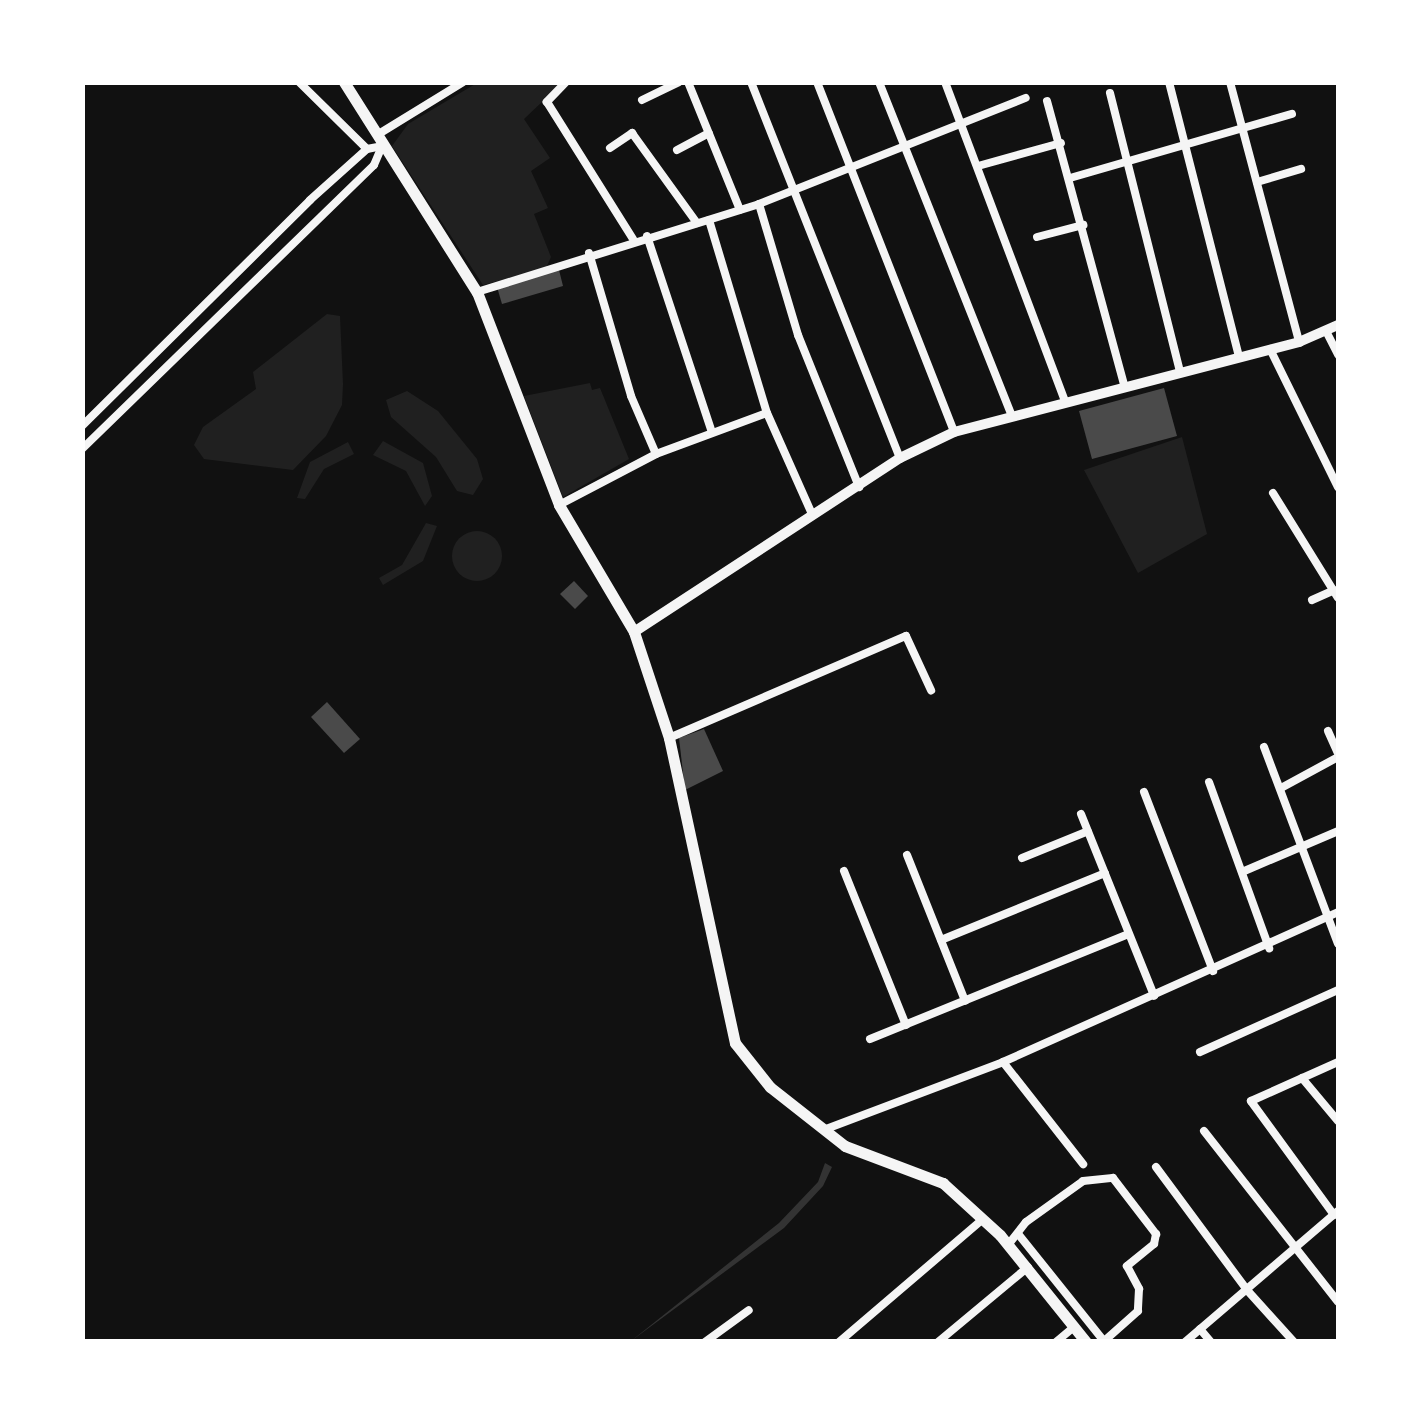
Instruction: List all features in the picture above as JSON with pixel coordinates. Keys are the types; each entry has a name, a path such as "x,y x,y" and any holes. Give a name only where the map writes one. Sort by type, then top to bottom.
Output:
{"main road":[{"path":"344,82 477,292 560,505 634,632 669,738 735,1042 770,1087 845,1146 943,1183 1028,1267 1086,1342"}],"street":[{"path":"299,82 367,148"},
{"path":"82,426 367,148 463,82"},
{"path":"566,82 547,102 634,239"},
{"path":"642,100 679,82"},
{"path":"688,82 740,210"},
{"path":"751,82 900,458"},
{"path":"818,82 954,432"},
{"path":"879,82 1012,418"},
{"path":"945,82 1065,402"},
{"path":"1169,82 1239,356"},
{"path":"1230,82 1299,342"},
{"path":"1110,93 1180,372"},
{"path":"477,292 589,253 759,204 1026,98"},
{"path":"1047,101 1124,385"},
{"path":"1070,178 1292,114"},
{"path":"610,148 632,133 696,222"},
{"path":"676,150 709,133"},
{"path":"82,449 374,165 378,141"},
{"path":"978,166 1061,143"},
{"path":"1257,182 1301,169"},
{"path":"759,204 798,335 859,487"},
{"path":"708,220 767,413 812,514"},
{"path":"1037,236 1083,226"},
{"path":"647,236 712,432"},
{"path":"589,253 631,396 656,454"},
{"path":"634,632 900,458 954,432 1299,342 1338,325"},
{"path":"1326,331 1338,356"},
{"path":"1270,349 1338,486"},
{"path":"560,505 656,454 767,413"},
{"path":"1273,493 1337,592 1312,600"},
{"path":"669,738 906,636 931,690"},
{"path":"1281,788 1338,755 1328,731"},
{"path":"1264,747 1338,944"},
{"path":"1209,782 1269,948"},
{"path":"1144,792 1213,971"},
{"path":"1080,814 1154,996"},
{"path":"1022,858 1088,831"},
{"path":"1242,872 1304,849 1338,831"},
{"path":"907,855 965,1001"},
{"path":"844,871 906,1024"},
{"path":"941,940 1104,874"},
{"path":"826,1130 1004,1062 1269,948 1338,912"},
{"path":"870,1039 1129,934"},
{"path":"1200,1052 1338,990"},
{"path":"1004,1062 1083,1164"},
{"path":"1185,1342 1337,1213 1251,1101 1338,1062"},
{"path":"1302,1078 1338,1121"},
{"path":"1204,1132 1293,1252 1338,1302"},
{"path":"1156,1167 1247,1290 1294,1342"},
{"path":"1008,1245 1020,1235 1026,1222 1083,1181 1113,1178 1156,1234 1154,1244 1126,1266 1139,1289 1138,1311 1104,1341 1020,1235"},
{"path":"839,1342 983,1219"},
{"path":"938,1342 1028,1267"},
{"path":"705,1342 749,1310"},
{"path":"1056,1342 1074,1327"},
{"path":"1200,1328 1212,1342"}],"shaded area":[{"path":"477,83 562,83 524,119 550,158 531,171 548,208 534,214 551,257 546,268 483,285 392,146 408,124"},
{"path":"327,314 340,316 343,384 342,405 326,436 293,470 204,459 194,445 203,427 256,389 253,372"},
{"path":"590,383 592,390 600,388 629,459 563,497 524,396"},
{"path":"407,391 438,411 477,459 483,479 473,495 457,491 436,457 391,417 386,400"},
{"path":"1182,437 1207,534 1138,573 1084,470"},
{"path":"383,441 423,463 432,496 425,506 406,471 373,455"},
{"path":"348,442 354,454 324,469 305,499 297,498 310,462"},
{"path":"426,523 437,526 423,561 383,585 379,578 402,565"},
{"path":"477,531 494,539 502,556 494,573 477,581 460,573 452,556 460,539"},
{"path":"825,1163 832,1167 823,1186 784,1228 631,1341 779,1223 818,1182"}],"building":[{"path":"559,270 563,286 502,304 497,287"},
{"path":"1164,388 1177,436 1092,459 1079,411"},
{"path":"574,581 588,596 575,609 560,594"},
{"path":"327,702 360,739 344,753 311,717"},
{"path":"704,729 723,771 685,790 679,738"}]}
